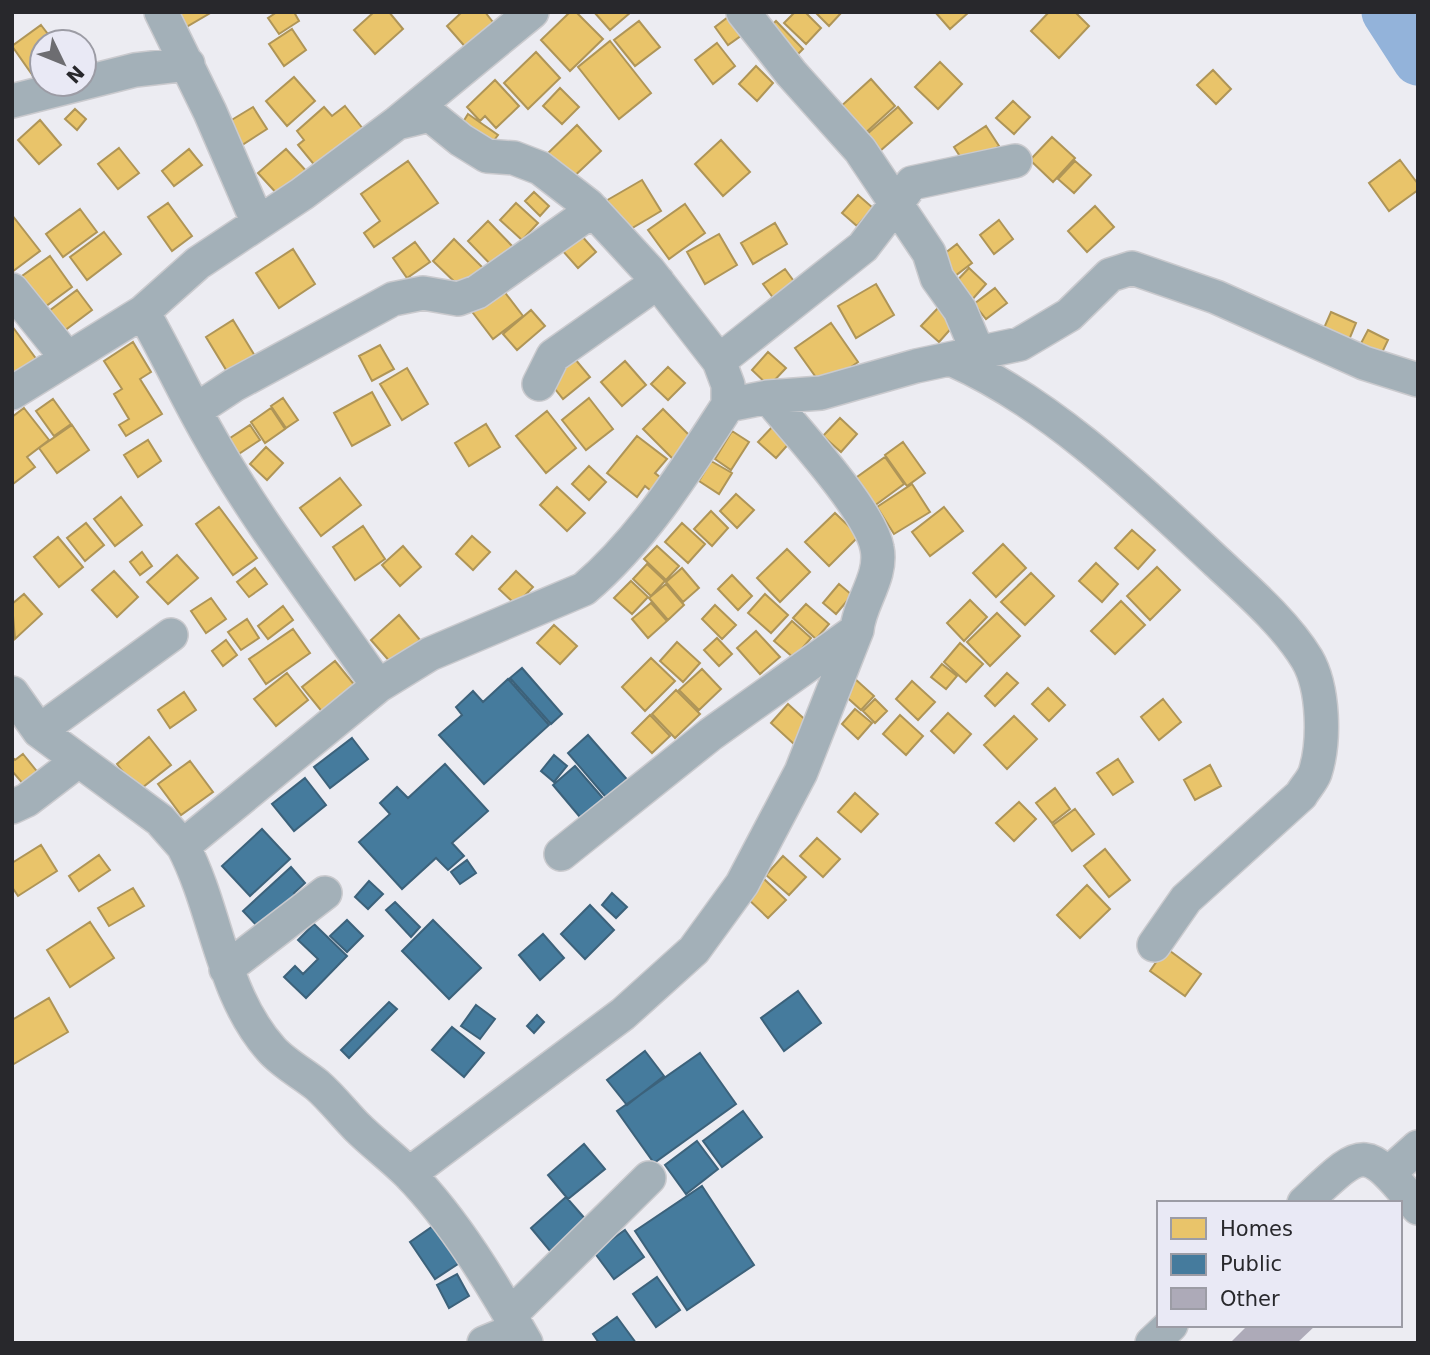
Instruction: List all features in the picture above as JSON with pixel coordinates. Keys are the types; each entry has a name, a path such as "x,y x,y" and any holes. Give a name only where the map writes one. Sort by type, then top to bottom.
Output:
{"street":[{"path":"161,12 188,64 258,223"},
{"path":"12,393 143,312 198,263 397,123 532,12"},
{"path":"743,12 791,73 860,150 929,253 937,278 960,310 966,358 1130,481 1261,604 1307,659 1318,685 1320,751 1314,776 1300,795 1186,898 1154,945"},
{"path":"12,101 135,70 188,64"},
{"path":"183,846 378,686 450,645 584,589 604,572 651,517 728,405 727,385 719,361 658,282 593,210 540,168 514,158 486,156 461,141 430,115 397,123"},
{"path":"719,361 863,247 912,183 1015,161"},
{"path":"196,410 393,299 423,293 458,299 477,292 593,210"},
{"path":"728,405 768,397 821,393 916,366 966,358 1020,344 1059,322 1110,275 1132,268 1216,297 1364,363 1418,380"},
{"path":"539,384 553,356 658,282"},
{"path":"12,290 67,358"},
{"path":"143,312 196,410 255,510 378,686"},
{"path":"410,1174 614,1022 694,950 742,884 801,772 857,630 858,614 873,580 877,548 846,492 768,397"},
{"path":"561,854 711,734 857,630"},
{"path":"40,731 171,635"},
{"path":"12,693 40,731 160,820 183,846 205,896 226,969 243,1007 271,1050 319,1087 410,1174 458,1236 519,1328"},
{"path":"12,807 78,761"},
{"path":"226,969 325,892"},
{"path":"1389,1172 1418,1147"},
{"path":"1306,1201 1357,1158 1367,1159 1389,1172 1418,1208"},
{"path":"484,1343 519,1328 649,1178"},
{"path":"1152,1343 1169,1327"}],"building: Homes":[{"path":"171,12 212,12 181,30"},
{"path":"277,12 294,12 299,21 279,34 268,18"},
{"path":"374,12 389,12 403,29 375,54 354,30"},
{"path":"462,12 485,12 496,26 468,50 447,26"},
{"path":"570,12 576,12 603,39 570,71 541,40"},
{"path":"594,12 631,12 610,30"},
{"path":"795,12 805,12 821,28 806,44 784,23"},
{"path":"815,12 842,12 829,26"},
{"path":"935,12 969,12 950,29"},
{"path":"1049,12 1075,12 1089,26 1059,58 1031,31"},
{"path":"732,14 745,33 728,45 715,27"},
{"path":"639,21 660,47 635,66 614,40"},
{"path":"776,21 803,49 791,61 764,33"},
{"path":"292,29 306,50 284,66 269,44"},
{"path":"28,34 28,69 12,46"},
{"path":"610,41 651,93 619,119 578,67"},
{"path":"717,43 735,66 713,84 695,60"},
{"path":"536,52 560,78 528,109 504,83"},
{"path":"940,62 962,84 938,109 915,87"},
{"path":"756,66 773,83 757,101 739,84"},
{"path":"1213,70 1231,89 1216,104 1197,85"},
{"path":"294,77 315,101 287,126 266,101"},
{"path":"871,79 895,106 862,136 838,109"},
{"path":"495,80 519,106 496,128 485,116 480,121 467,107"},
{"path":"560,88 579,107 562,124 543,106"},
{"path":"1013,101 1030,117 1014,134 996,118"},
{"path":"345,106 367,134 321,173 298,145 304,140 297,131 324,107 332,116"},
{"path":"253,107 267,129 239,147 225,124"},
{"path":"898,107 912,123 880,151 866,135"},
{"path":"75,109 86,119 77,130 65,119"},
{"path":"468,114 498,135 489,147 460,127"},
{"path":"40,120 61,145 39,164 18,140"},
{"path":"577,125 601,151 568,182 544,157"},
{"path":"986,126 999,146 967,167 954,147"},
{"path":"1052,137 1075,158 1053,182 1030,160"},
{"path":"721,140 750,172 723,196 695,164"},
{"path":"119,148 139,173 118,189 98,164"},
{"path":"189,149 202,165 174,186 162,171"},
{"path":"286,149 308,173 280,197 258,173"},
{"path":"1400,160 1418,184 1418,190 1389,211 1369,183"},
{"path":"408,161 438,203 374,247 364,233 380,221 361,194"},
{"path":"1075,161 1091,175 1074,193 1058,179"},
{"path":"642,180 661,211 622,234 604,202"},
{"path":"534,192 549,206 540,216 525,201"},
{"path":"858,195 873,208 857,226 842,213"},
{"path":"168,203 192,236 172,251 148,217"},
{"path":"516,203 538,223 522,240 500,220"},
{"path":"685,204 705,233 669,259 648,230"},
{"path":"1095,206 1114,227 1087,252 1068,231"},
{"path":"80,209 97,232 63,257 46,234"},
{"path":"12,215 40,251 12,272"},
{"path":"999,220 1013,239 994,254 980,235"},
{"path":"488,221 515,249 495,269 468,241"},
{"path":"775,223 787,244 753,264 741,243"},
{"path":"104,232 121,254 87,280 70,257"},
{"path":"580,234 596,252 578,268 562,250"},
{"path":"719,234 737,265 705,284 687,252"},
{"path":"454,239 483,268 462,289 433,261"},
{"path":"415,242 430,262 407,278 393,258"},
{"path":"957,244 972,263 951,279 936,260"},
{"path":"293,249 315,284 279,308 256,273"},
{"path":"50,256 72,287 38,312 15,281"},
{"path":"969,268 986,284 970,302 952,286"},
{"path":"785,269 801,291 779,306 763,284"},
{"path":"876,284 894,315 856,338 838,306"},
{"path":"500,286 523,316 493,339 470,309"},
{"path":"995,288 1007,303 986,319 974,304"},
{"path":"77,290 92,310 64,331 49,311"},
{"path":"938,308 955,324 939,342 921,326"},
{"path":"531,310 545,326 517,350 503,334"},
{"path":"1331,312 1356,323 1349,340 1324,328"},
{"path":"233,320 255,356 228,373 206,337"},
{"path":"831,323 858,362 823,387 795,348"},
{"path":"12,326 37,360 12,378"},
{"path":"1368,330 1388,340 1379,359 1358,349"},
{"path":"133,342 151,372 140,379 162,414 126,436 119,425 129,419 114,394 122,389 104,361"},
{"path":"380,345 394,369 372,381 359,356"},
{"path":"768,352 786,368 769,386 752,370"},
{"path":"575,359 590,377 563,399 548,380"},
{"path":"625,361 646,385 622,406 601,382"},
{"path":"668,367 685,383 668,400 651,384"},
{"path":"407,368 428,404 402,420 380,384"},
{"path":"372,392 390,425 352,446 334,413"},
{"path":"283,398 298,420 286,428 271,406"},
{"path":"589,398 613,429 586,450 562,420"},
{"path":"53,399 71,424 54,436 36,411"},
{"path":"24,408 49,440 27,457 35,467 13,484 12,417"},
{"path":"271,408 285,429 265,443 251,422"},
{"path":"663,409 694,440 674,460 643,429"},
{"path":"547,411 576,448 546,473 516,436"},
{"path":"840,418 857,434 841,452 823,436"},
{"path":"486,424 500,447 469,466 455,443"},
{"path":"775,424 792,440 776,458 758,442"},
{"path":"72,425 89,450 57,473 39,448"},
{"path":"250,425 260,440 234,457 224,442"},
{"path":"732,431 749,442 731,470 715,459"},
{"path":"637,436 667,459 655,473 666,482 656,495 645,486 637,497 607,473"},
{"path":"148,440 161,461 138,477 124,455"},
{"path":"903,442 925,473 907,486 885,455"},
{"path":"266,447 283,463 267,480 250,464"},
{"path":"885,457 904,484 870,509 850,482"},
{"path":"711,461 732,473 719,494 699,481"},
{"path":"589,466 606,482 589,500 572,484"},
{"path":"340,478 361,505 321,536 300,508"},
{"path":"912,484 930,512 894,534 877,507"},
{"path":"557,487 585,513 567,531 540,505"},
{"path":"736,494 754,510 737,528 720,511"},
{"path":"121,497 142,525 115,546 94,519"},
{"path":"219,507 257,558 233,575 196,524"},
{"path":"944,507 963,531 930,556 912,532"},
{"path":"711,511 728,528 712,546 694,529"},
{"path":"835,513 859,536 829,566 805,542"},
{"path":"86,523 104,545 85,561 67,538"},
{"path":"682,523 705,544 688,563 665,542"},
{"path":"363,526 385,559 355,580 333,547"},
{"path":"1132,530 1155,550 1138,569 1115,548"},
{"path":"472,536 490,552 473,570 456,554"},
{"path":"58,537 83,567 59,587 34,557"},
{"path":"1003,544 1026,568 996,597 973,573"},
{"path":"403,546 421,567 400,586 382,565"},
{"path":"657,546 679,566 666,580 644,559"},
{"path":"787,549 810,572 780,602 757,578"},
{"path":"142,552 152,566 140,575 130,562"},
{"path":"177,555 198,578 168,604 147,582"},
{"path":"1096,563 1118,584 1102,602 1079,581"},
{"path":"647,564 665,581 651,596 633,579"},
{"path":"1157,567 1180,590 1150,620 1127,596"},
{"path":"255,568 267,584 249,597 237,582"},
{"path":"682,568 699,588 683,602 666,582"},
{"path":"114,571 138,597 117,617 92,590"},
{"path":"516,571 533,587 516,605 499,589"},
{"path":"1031,573 1054,596 1025,625 1001,602"},
{"path":"732,575 752,596 738,610 718,589"},
{"path":"631,581 648,597 632,614 614,598"},
{"path":"666,584 684,605 668,620 649,598"},
{"path":"839,584 852,595 836,614 823,603"},
{"path":"24,594 42,614 15,639 12,604"},
{"path":"765,594 788,615 771,633 748,613"},
{"path":"211,598 226,619 206,633 191,611"},
{"path":"970,600 987,617 964,641 947,623"},
{"path":"1121,601 1145,625 1115,654 1091,631"},
{"path":"651,603 667,621 648,638 632,619"},
{"path":"806,604 829,624 816,639 793,618"},
{"path":"715,605 736,625 722,639 702,619"},
{"path":"283,606 293,620 268,639 258,626"},
{"path":"997,613 1020,636 990,666 967,642"},
{"path":"399,615 420,640 392,664 371,640"},
{"path":"247,619 259,638 241,650 228,632"},
{"path":"792,621 811,638 794,658 774,641"},
{"path":"554,625 577,646 560,664 537,643"},
{"path":"293,629 310,653 266,684 249,659"},
{"path":"756,631 780,657 760,674 737,648"},
{"path":"717,638 732,654 719,666 704,650"},
{"path":"226,640 237,655 223,666 212,651"},
{"path":"677,642 700,663 683,682 660,661"},
{"path":"960,643 983,664 966,682 944,662"},
{"path":"651,658 675,681 645,711 622,687"},
{"path":"335,661 357,688 324,714 302,687"},
{"path":"942,664 957,676 946,689 931,677"},
{"path":"702,669 721,689 699,710 679,690"},
{"path":"287,673 308,700 276,726 254,699"},
{"path":"1007,673 1018,683 995,706 985,696"},
{"path":"854,678 874,696 861,710 841,692"},
{"path":"912,681 935,702 918,720 896,699"},
{"path":"1048,688 1065,705 1049,721 1032,704"},
{"path":"676,690 700,714 675,738 652,714"},
{"path":"184,692 196,710 170,728 158,710"},
{"path":"875,699 887,711 875,723 863,711"},
{"path":"1163,699 1181,722 1159,740 1141,717"},
{"path":"788,704 811,725 794,744 771,723"},
{"path":"855,709 872,723 858,739 842,724"},
{"path":"948,713 971,734 954,753 931,731"},
{"path":"650,715 670,736 652,753 632,733"},
{"path":"900,715 923,736 906,755 883,734"},
{"path":"1014,716 1037,739 1007,769 984,745"},
{"path":"149,737 171,765 138,791 117,764"},
{"path":"23,754 39,774 24,785 12,771 12,757 15,760"},
{"path":"1118,759 1133,782 1113,795 1097,773"},
{"path":"190,761 213,792 181,815 158,784"},
{"path":"1210,765 1221,786 1195,800 1184,780"},
{"path":"1055,788 1070,809 1052,823 1036,803"},
{"path":"855,793 878,814 861,832 838,812"},
{"path":"1019,802 1036,819 1014,841 996,823"},
{"path":"1075,809 1094,834 1072,851 1053,825"},
{"path":"817,838 840,859 823,877 800,856"},
{"path":"41,845 57,871 18,896 12,887 12,863"},
{"path":"1105,849 1130,880 1109,897 1084,866"},
{"path":"99,855 110,870 79,891 69,876"},
{"path":"783,856 806,877 789,895 766,875"},
{"path":"763,878 786,900 768,918 746,897"},
{"path":"1087,885 1110,909 1080,938 1057,915"},
{"path":"133,888 144,906 109,926 98,908"},
{"path":"90,922 114,958 70,987 47,950"},
{"path":"1166,948 1201,974 1185,996 1150,971"},
{"path":"49,998 68,1032 12,1065 12,1020"}],"building: Public":[{"path":"522,668 562,714 551,724 510,678"},
{"path":"508,679 549,725 484,784 439,735 462,715 456,707 473,691 483,702"},
{"path":"588,735 631,784 610,802 568,753"},
{"path":"352,738 368,759 330,788 314,767"},
{"path":"554,755 567,766 554,782 541,771"},
{"path":"445,764 488,811 452,843 464,856 448,870 436,858 402,889 359,842 390,814 380,803 397,787 408,798"},
{"path":"575,766 608,804 585,823 553,785"},
{"path":"305,778 326,805 294,831 272,804"},
{"path":"262,829 290,859 250,896 222,866"},
{"path":"467,860 476,873 460,884 451,872"},
{"path":"291,867 305,883 294,893 300,899 258,927 243,911"},
{"path":"369,881 383,894 368,909 355,897"},
{"path":"612,893 627,907 616,918 602,905"},
{"path":"395,902 420,927 411,937 386,910"},
{"path":"590,905 614,930 585,959 561,934"},
{"path":"347,920 363,936 347,952 330,936"},
{"path":"433,920 481,968 449,999 402,951"},
{"path":"314,924 347,956 306,998 284,977 295,966 303,974 318,959 298,940"},
{"path":"543,934 564,958 540,980 519,955"},
{"path":"798,991 821,1023 784,1051 761,1018"},
{"path":"389,1002 397,1009 349,1058 341,1050"},
{"path":"476,1005 495,1019 480,1039 461,1026"},
{"path":"537,1015 544,1022 534,1033 527,1026"},
{"path":"452,1027 484,1053 464,1077 432,1050"},
{"path":"645,1051 664,1076 627,1105 607,1080"},
{"path":"700,1053 736,1104 654,1163 617,1111"},
{"path":"743,1111 762,1137 722,1167 703,1141"},
{"path":"697,1141 718,1169 686,1194 665,1165"},
{"path":"584,1144 605,1169 568,1199 548,1175"},
{"path":"702,1186 754,1265 687,1310 635,1231"},
{"path":"566,1197 587,1221 551,1252 531,1228"},
{"path":"436,1224 461,1262 435,1279 410,1242"},
{"path":"625,1230 644,1257 614,1279 594,1252"},
{"path":"457,1274 469,1296 449,1308 437,1285"},
{"path":"657,1277 680,1310 656,1327 633,1294"},
{"path":"617,1317 636,1343 599,1343 593,1334"}],"building: Other":[{"path":"1246,1327 1314,1327 1297,1343 1230,1343"}],"waterway":[{"path":"1387,12 1418,60"}]}
